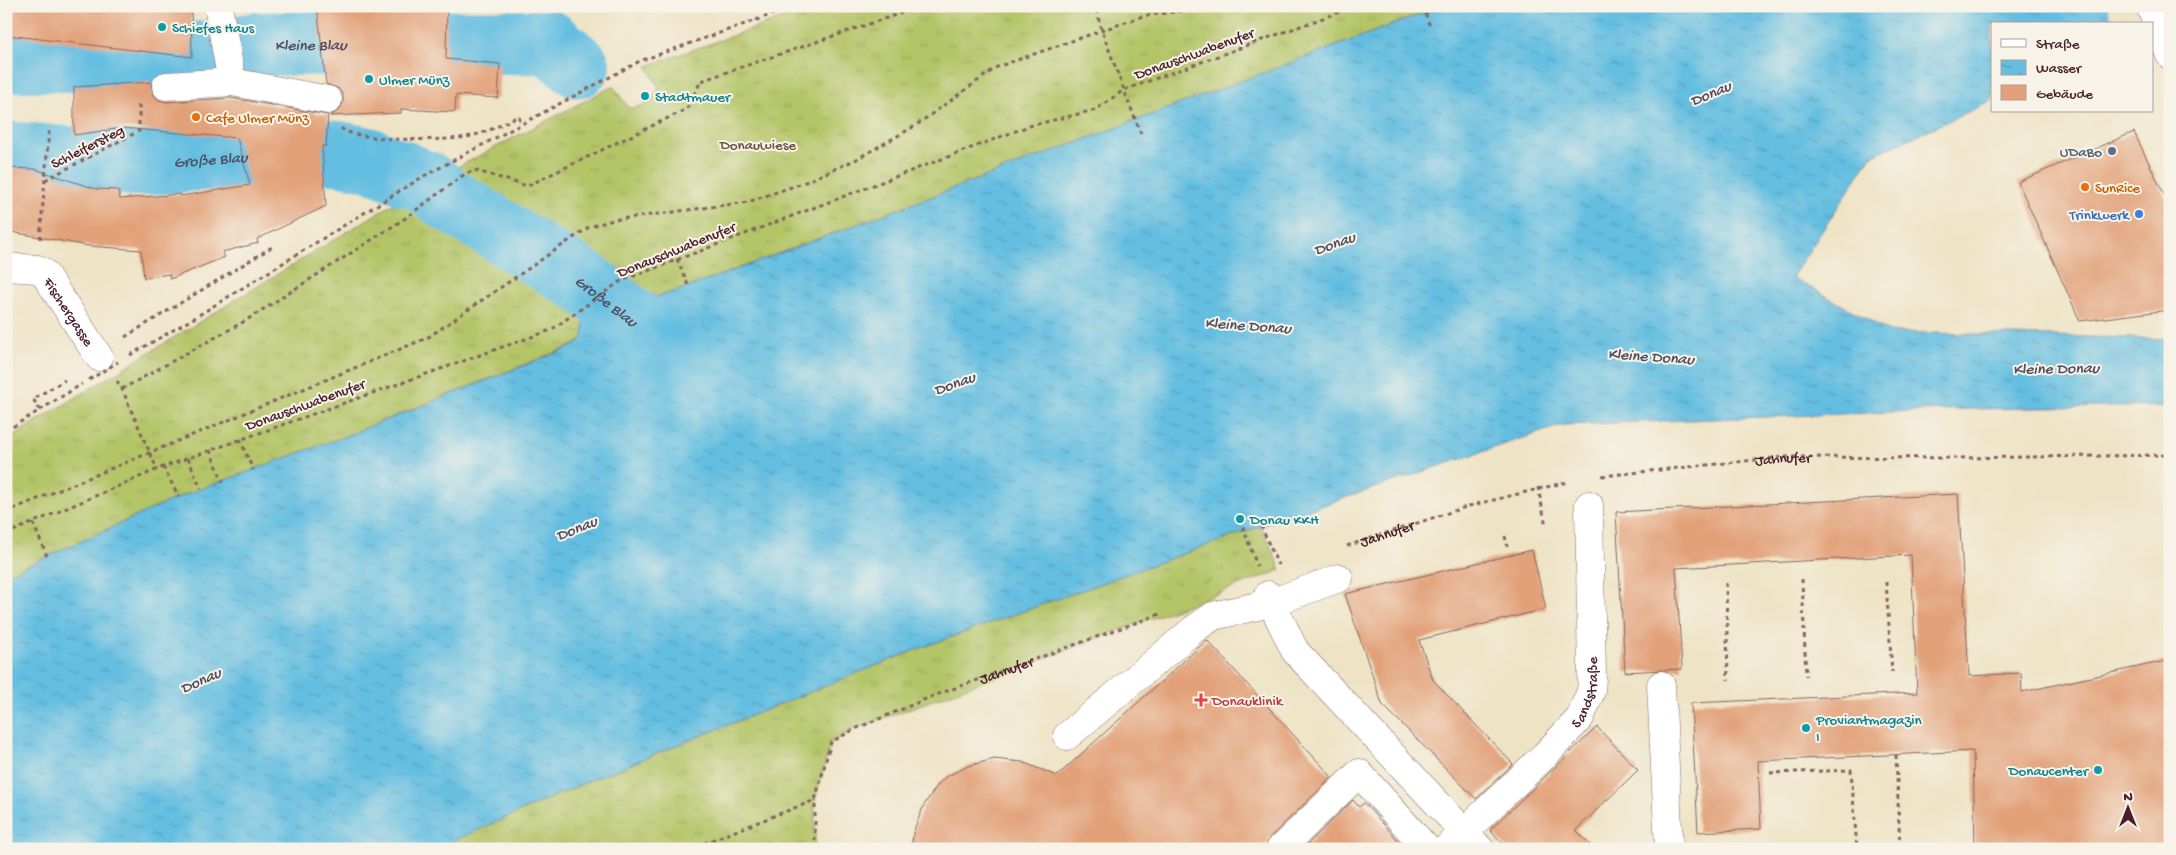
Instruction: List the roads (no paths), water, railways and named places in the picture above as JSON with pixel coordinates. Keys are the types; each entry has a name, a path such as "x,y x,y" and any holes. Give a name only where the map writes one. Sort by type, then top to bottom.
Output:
{"street":[{"path":"2150,6 2170,55"},
{"path":"219,10 232,76"},
{"path":"166,86 232,76 331,111"},
{"name":"Fischergasse","path":"6,268 37,269 44,273 101,363"},
{"name":"Sandstraße","path":"1269,599 1295,651 1463,843 1580,718 1591,691 1589,505"},
{"path":"1067,736 1193,630 1213,616 1339,578"},
{"path":"1661,685 1669,849"},
{"path":"1280,849 1359,773 1427,849"}],"water":[{"path":"1443,6 2170,6 2154,22 1991,22 1991,101 1871,156 1792,277 1890,332 2170,339 2170,406 1968,409 1562,425 1261,526 915,650 593,779 435,849 6,849 6,575 179,497 348,435 576,345 583,337 585,317 633,286 656,297 689,287"}],"waterway":[{"name":"Kleine Blau","path":"6,60 155,60 257,44 549,42 578,66"},
{"name":"Große Blau","path":"6,153 136,164 306,151 338,153 368,159 411,176"},
{"name":"Große Blau","path":"427,183 448,199 585,283 678,355"}],"place":[{"name":"Schiefes Haus","path":"162,27"},
{"name":"Ulmer Münz","path":"369,79"},
{"name":"Stadtmauer","path":"645,96"},
{"name":"Cafe Ulmer Münz","path":"196,117"},
{"name":"UDaBo","path":"2112,151"},
{"name":"SunRice","path":"2085,187"},
{"name":"Trinkwerk","path":"2139,214"},
{"name":"Donau KKH","path":"1240,519"},
{"name":"Donauklinik","path":"1201,700"},
{"name":"Proviantmagazin I","path":"1806,728"},
{"name":"Donaucenter","path":"2098,770"}],"water label":[{"name":"Donau","path":"1710,92"},
{"name":"Donau","path":"1334,242"},
{"name":"Kleine Donau","path":"1248,324"},
{"name":"Kleine Donau","path":"1651,355"},
{"name":"Kleine Donau","path":"2056,367"},
{"name":"Donau","path":"954,382"},
{"name":"Donau","path":"576,527"},
{"name":"Donau","path":"200,679"}],"park label":[{"name":"Donauwiese","path":"758,144"}]}
